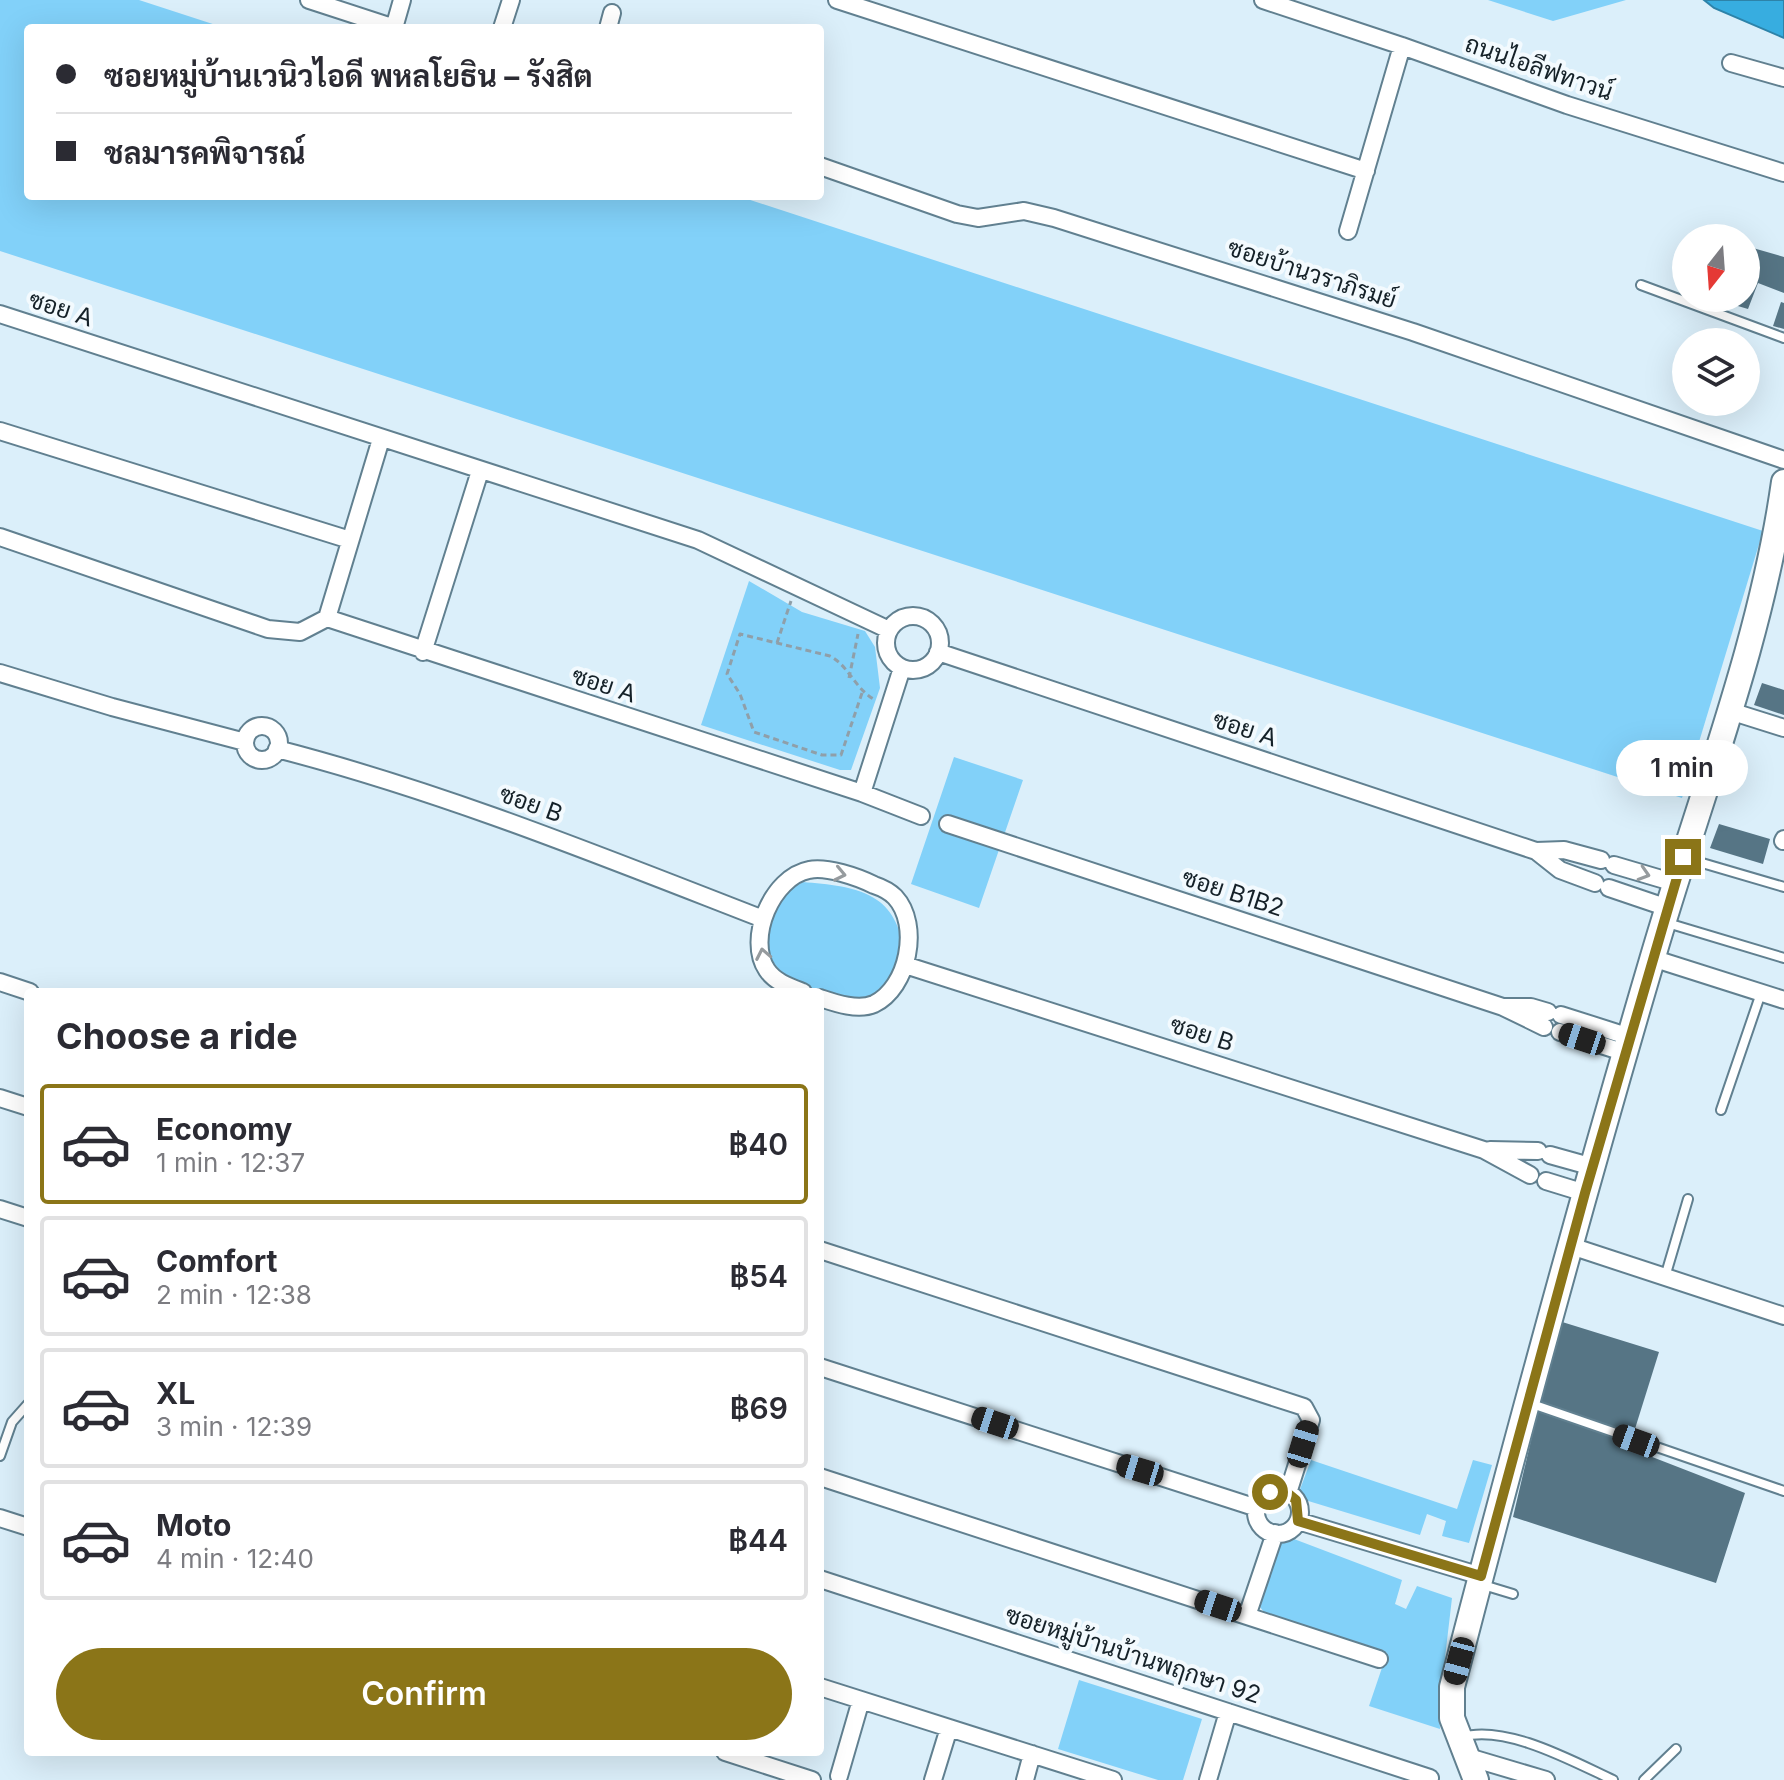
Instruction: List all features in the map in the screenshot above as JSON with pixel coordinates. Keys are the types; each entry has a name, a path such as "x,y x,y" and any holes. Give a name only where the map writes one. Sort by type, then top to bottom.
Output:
{"street":[{"path":"309,0 382,24"},
{"path":"395,24 402,0"},
{"path":"503,24 511,0"},
{"path":"837,0 1366,171"},
{"name":"ถนนไอลีฟทาวน์","path":"1263,0 1567,105 1784,173"},
{"path":"1348,231 1402,46"},
{"path":"1731,63 1784,78"},
{"name":"ซอยบ้านวราภิรมย์","path":"824,167 957,214 978,218 1024,211 1054,218 1413,332 1784,460"},
{"name":"ซอย A","path":"0,314 698,540 889,630"},
{"path":"0,431 350,540"},
{"path":"0,537 268,629 300,632 327,618 381,439"},
{"path":"423,652 480,471"},
{"path":"1476,1780 1452,1718 1452,1687 1527,1402 1652,958 1780,540 1784,482"},
{"path":"920,617 934,627 940,644 934,660 920,669 902,668 886,648 889,630 902,618 920,617"},
{"name":"ซอย A","path":"327,618 423,652 862,793 921,816"},
{"name":"ซอย A","path":"938,652 1536,851 1560,870 1666,915"},
{"path":"862,793 902,668"},
{"name":"ซอย B","path":"0,673 245,742"},
{"path":"1730,711 1784,728"},
{"name":"ซอย B","path":"265,727 275,733 277,749 266,760 255,759 247,752 245,742 249,731 265,727"},
{"name":"ซอย B","path":"277,749 397,782 526,827 763,919"},
{"name":"ซอย B1B2","path":"948,824 1503,1007 1628,1045"},
{"name":"ซอย A","path":"1536,851 1564,850 1675,883"},
{"path":"793,988 779,982 766,969 760,944 763,919 773,898 789,881 809,869 852,877 895,897 907,930 905,965 893,987 873,1004 852,1006 824,999"},
{"path":"1652,958 1784,998"},
{"name":"ซอย B","path":"905,965 1484,1150 1538,1178 1585,1193"},
{"path":"0,982 24,990"},
{"path":"0,1098 24,1106"},
{"name":"ซอย B","path":"1484,1150 1544,1153 1593,1167"},
{"path":"0,1209 24,1217"},
{"path":"1571,1246 1784,1316"},
{"path":"824,1251 1304,1407 1311,1420 1288,1493"},
{"path":"824,1368 1257,1508"},
{"path":"824,1478 1379,1659"},
{"path":"1270,1492 1288,1493 1299,1506 1298,1521 1289,1531 1275,1533 1259,1521 1257,1508 1270,1492"},
{"path":"0,1518 24,1526"},
{"path":"1298,1521 1480,1580"},
{"path":"1247,1616 1275,1533"},
{"name":"ซอยหมู่บ้านบ้านพฤกษา 92","path":"824,1580 1430,1778"},
{"path":"824,1688 1113,1780"},
{"path":"839,1776 861,1700"},
{"path":"1208,1780 1228,1712"},
{"path":"933,1780 949,1728"},
{"path":"1462,1747 1546,1780"},
{"path":"1025,1780 1032,1754"},
{"path":"737,1756 812,1780"}],"lane":[{"path":"1641,285 1784,338"},
{"path":"1683,857 1784,887"},
{"path":"1666,915 1784,958"},
{"path":"1721,1110 1761,992"},
{"path":"1665,1277 1688,1199"},
{"path":"1527,1402 1784,1491"},
{"path":"0,1456 12,1422 24,1408"},
{"path":"1480,1580 1513,1594"},
{"path":"1462,1747 1474,1733 1516,1741 1575,1760 1613,1780"},
{"path":"1644,1780 1676,1749"}],"path":[{"path":"777,643 795,588"},
{"path":"849,678 861,618"},
{"path":"862,693 841,755 822,755 754,732 740,694 727,674 740,634 830,656 841,662 862,693 889,708"}],"shaded area":[{"path":"0,0 139,0 213,24 24,24 24,200 750,200 1763,531 1682,798 0,251"},
{"path":"1488,0 1626,0 1553,21"},
{"path":"1704,0 1784,0 1784,38 1714,8"},
{"path":"749,581 802,612 865,631 875,647 880,688 851,770 840,770 701,725"},
{"path":"954,757 1023,780 979,908 911,884"},
{"path":"803,882 842,886 877,900 892,916 901,937 901,959 893,979 870,1000 824,992 824,988 811,988 785,974 774,962 767,947 766,928 770,912 783,895"},
{"path":"1311,1460 1457,1509 1473,1460 1492,1465 1469,1543 1442,1536 1446,1521 1427,1514 1420,1535 1305,1500 1299,1492"},
{"path":"1294,1539 1402,1580 1395,1604 1406,1609 1417,1586 1452,1598 1439,1709 1440,1729 1369,1706 1387,1653 1267,1616 1260,1607 1282,1540"},
{"path":"1079,1680 1202,1719 1183,1780 1158,1780 1058,1749"}],"building":[{"path":"1760,250 1784,257 1784,293 1760,284"},
{"path":"1781,302 1784,303 1784,329 1773,326"},
{"path":"1762,683 1784,690 1784,715 1754,705"},
{"path":"1719,824 1770,839 1763,864 1710,848"},
{"path":"1559,1321 1659,1352 1629,1448 1745,1493 1716,1583 1513,1517"}],"route":[{"path":"1270,1492 1277,1490 1291,1494 1299,1506 1298,1521 1481,1576 1585,1193 1683,857"}]}
